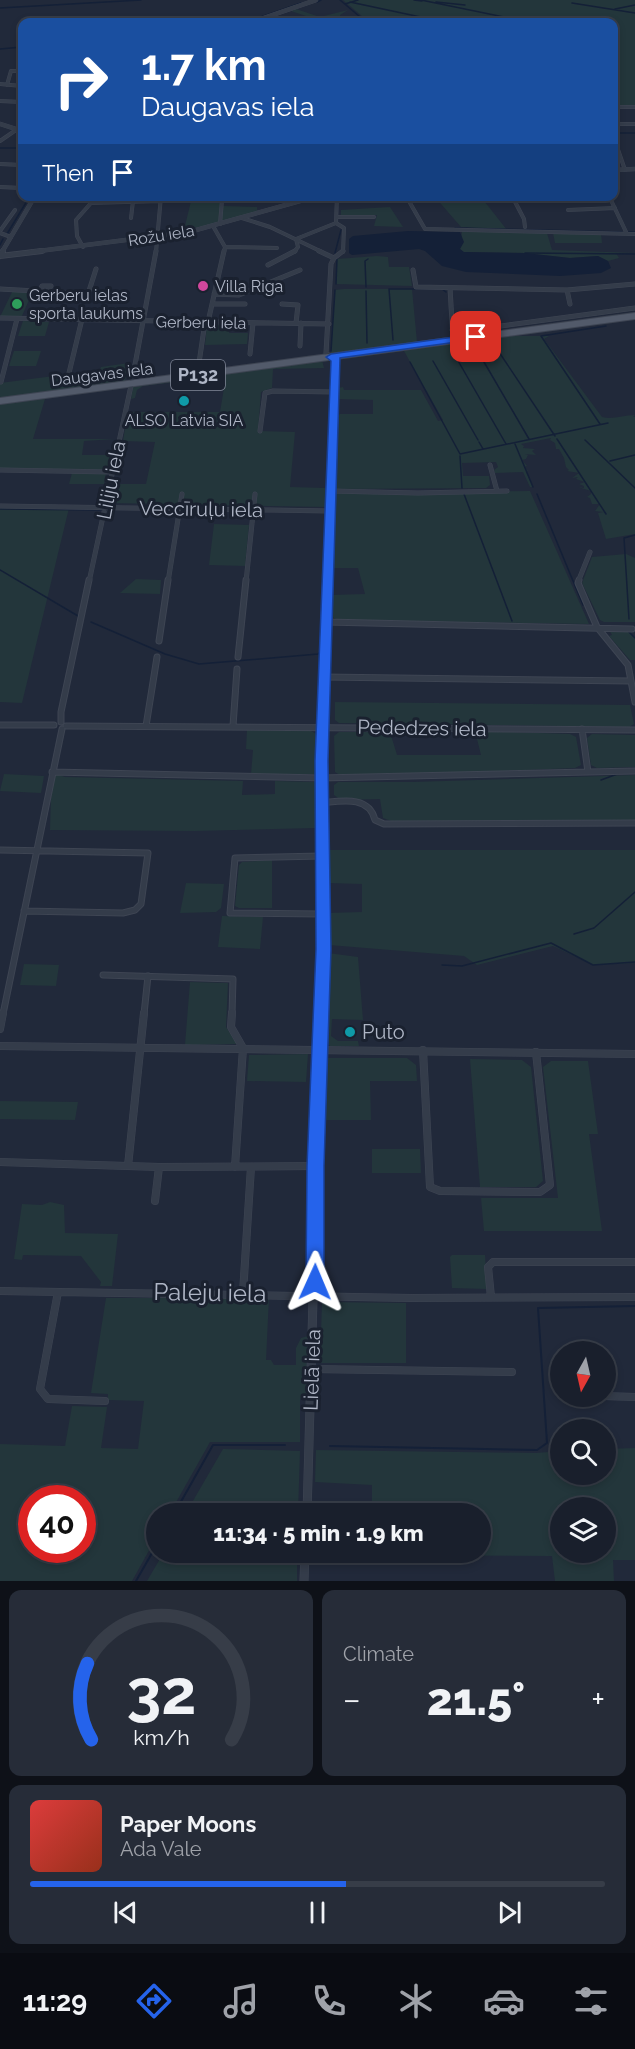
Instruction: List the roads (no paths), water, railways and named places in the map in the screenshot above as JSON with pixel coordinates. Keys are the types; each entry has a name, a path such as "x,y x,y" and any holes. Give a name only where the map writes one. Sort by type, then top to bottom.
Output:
{"main road":[{"name":"Daugavas iela","path":"0,401 635,316"}],"street":[{"path":"264,18 316,0"},
{"path":"7,85 13,70 18,71"},
{"path":"0,84 18,86"},
{"path":"0,101 18,102"},
{"path":"618,107 635,108"},
{"path":"0,124 16,130"},
{"path":"618,124 635,124"},
{"path":"0,141 16,130"},
{"path":"618,147 625,170"},
{"path":"0,164 18,165"},
{"path":"618,170 635,169"},
{"path":"0,187 18,188"},
{"path":"3,235 31,201"},
{"path":"83,247 77,236 76,220 91,203 133,201 130,218"},
{"name":"Liliju iela","path":"0,1029 63,726 61,712 131,383 158,237 161,201"},
{"path":"220,224 222,201"},
{"name":"Rožu iela","path":"0,256 158,237 213,226 301,201"},
{"name":"Lielā iela","path":"307,1503 315,1295 316,1166 323,949 321,914 322,727 336,360 327,353 334,258 343,252 345,236 344,228 336,223 337,201"},
{"path":"409,201 425,229 635,234"},
{"path":"515,201 524,219 525,227"},
{"path":"612,201 627,234"},
{"path":"568,210 615,208"},
{"path":"0,256 3,235 15,210"},
{"path":"337,217 374,217"},
{"path":"242,218 296,239 334,258"},
{"path":"296,239 336,223"},
{"path":"199,363 206,322 225,247 213,226"},
{"path":"296,239 298,246"},
{"path":"268,265 292,254 298,246 307,245"},
{"path":"225,247 277,248"},
{"path":"0,289 88,294 96,269"},
{"path":"214,294 239,295 300,270"},
{"path":"412,270 416,287 567,290 635,284"},
{"path":"450,288 453,339"},
{"path":"567,290 570,304"},
{"path":"212,304 245,304"},
{"path":"282,304 298,305 300,346"},
{"path":"452,330 479,329 635,308"},
{"name":"Gerberu iela","path":"0,318 329,324"},
{"path":"1,382 17,319"},
{"path":"69,373 82,319"},
{"path":"250,354 253,323"},
{"path":"260,431 265,393 335,392"},
{"path":"490,465 497,491"},
{"path":"0,470 112,472"},
{"path":"331,491 507,490"},
{"path":"159,641 182,494"},
{"path":"238,657 255,494"},
{"name":"Veccīruļu iela","path":"0,506 330,511"},
{"path":"590,552 578,583 597,627 627,664 635,702"},
{"path":"326,622 633,629"},
{"path":"146,726 157,657"},
{"path":"233,726 237,669"},
{"path":"324,677 631,681"},
{"path":"0,725 63,726"},
{"name":"Pededzes iela","path":"63,726 635,730"},
{"path":"582,729 588,772"},
{"path":"52,772 321,778 635,771"},
{"path":"321,803 361,802 370,804 375,812 375,820 384,824 635,823"},
{"path":"0,850 148,853 141,904 135,910 123,913 24,911"},
{"path":"321,856 235,858 230,913 321,914"},
{"path":"103,975 233,979 231,1027 243,1048 235,1167"},
{"path":"128,1166 148,976"},
{"path":"0,1046 319,1048 635,1054"},
{"path":"423,1050 430,1187 440,1191 540,1192 550,1185 536,1052"},
{"path":"0,1162 159,1167 316,1166"},
{"path":"155,1201 159,1167"},
{"path":"243,1293 251,1167"},
{"path":"491,1297 488,1267 493,1262 635,1262"},
{"name":"Paleju iela","path":"0,1291 243,1293 411,1298 635,1297"},
{"path":"58,1292 40,1389 48,1399 105,1401"},
{"path":"311,1370 512,1372"},
{"path":"616,1397 635,1398"},
{"path":"304,1581 305,1563"}],"water":[{"path":"408,231 460,232 464,242 460,249 464,252 525,253 570,258 598,256 608,261 611,268 601,273 560,276 466,272 442,266 425,251 419,249 352,255 349,253 349,239 353,236"}],"waterway":[{"path":"0,8 141,0"},
{"path":"317,2 321,0"},
{"path":"340,0 361,18"},
{"path":"351,2 358,0"},
{"path":"414,0 422,1"},
{"path":"421,0 509,18"},
{"path":"345,4 351,2"},
{"path":"351,2 425,18"},
{"path":"436,2 465,5"},
{"path":"258,18 301,3"},
{"path":"572,3 635,13"},
{"path":"615,9 635,5"},
{"path":"0,49 18,47"},
{"path":"618,133 635,133"},
{"path":"0,148 18,148"},
{"path":"7,234 27,201"},
{"path":"455,228 622,232"},
{"path":"335,253 341,230"},
{"path":"629,232 635,232"},
{"path":"0,245 3,239"},
{"path":"525,253 635,254"},
{"path":"336,284 337,259"},
{"path":"366,287 365,261 368,259"},
{"path":"393,340 389,289 442,289 446,292"},
{"path":"331,351 335,290"},
{"path":"366,291 367,343"},
{"path":"600,424 541,336 606,326"},
{"path":"497,349 554,434"},
{"path":"477,350 529,439"},
{"path":"457,359 506,444"},
{"path":"433,361 478,440"},
{"path":"410,362 460,454 554,434"},
{"path":"554,434 608,423"},
{"path":"557,439 606,514"},
{"path":"585,440 635,488"},
{"path":"479,442 483,449"},
{"path":"515,444 533,487"},
{"path":"610,461 635,455"},
{"path":"460,456 462,488"},
{"path":"464,494 512,621"},
{"path":"537,494 583,605"},
{"path":"0,509 100,510"},
{"path":"629,619 624,538 635,535"},
{"path":"0,570 78,616"},
{"path":"91,622 165,654 199,664 318,654 321,651"},
{"path":"629,632 635,638"},
{"path":"601,780 620,773"},
{"path":"574,934 594,928 635,892"},
{"path":"442,965 462,966 551,943 593,965 635,962"},
{"path":"330,1446 537,1450 547,1443 538,1308 635,1306"},
{"path":"180,1503 213,1445 285,1445"},
{"path":"136,1581 146,1563"}],"place":[{"name":"Villa Riga","path":"203,286"},
{"name":"Gerberu ielas sporta laukums","path":"17,304"},
{"name":"ALSO Latvia SIA","path":"184,401"},
{"name":"Puto","path":"350,1032"}]}
